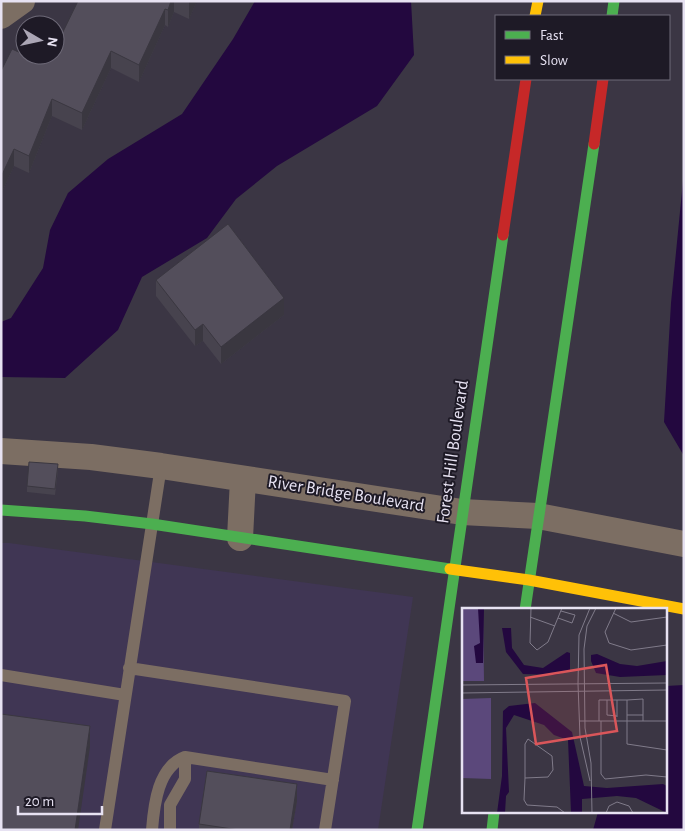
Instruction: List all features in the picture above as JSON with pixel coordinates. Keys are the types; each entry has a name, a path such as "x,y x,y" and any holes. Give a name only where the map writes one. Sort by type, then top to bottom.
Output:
{"main road":[{"path":"535,15 538,1"},
{"path":"612,15 614,1"},
{"name":"Forest Hill Boulevard","path":"417,830 453,570 526,80"},
{"path":"525,608 603,80"},
{"path":"1,510 85,516 152,524 529,580 684,609"},
{"path":"492,830 494,814"}],"street":[{"path":"1,16 22,1"},
{"name":"River Bridge Boulevard","path":"1,451 90,457 161,466 462,512 538,516 684,544"},
{"name":"River Bridge Boulevard","path":"240,538 244,479"}],"lane":[{"path":"105,830 161,466"},
{"path":"129,668 345,701 325,830"},
{"path":"1,675 125,695"},
{"path":"152,830 154,808 160,786 170,766 177,760 185,757 333,780"},
{"path":"170,830 170,805 185,779 185,757"}],"shaded area":[{"path":"255,1 411,1 414,55 377,106 277,166 236,199 207,238 142,277 118,330 65,378 1,377 1,322 11,318 43,268 50,230 68,193 108,159 182,114 233,39"},
{"path":"684,171 684,456 664,422 671,303"},
{"path":"1,543 413,597 378,830 1,830"},
{"path":"684,685 684,830 593,830 597,814 668,814 668,686"}],"building":[{"path":"78,1 171,1 168,10 165,9 139,65 111,51 82,113 52,99 29,156 14,149 1,177 1,71 12,49 15,50 15,65 65,65 65,28"},
{"path":"228,224 284,298 221,347 203,324 195,330 156,280"},
{"path":"29,462 58,464 55,489 27,486"},
{"path":"1,714 90,726 75,830 1,830"},
{"path":"207,771 297,784 290,830 239,830 199,824"}],"traffic: fast":[{"path":"612,15 614,1"},
{"path":"525,608 594,144"},
{"path":"417,830 503,235"},
{"path":"1,510 85,516 152,524 450,569"},
{"path":"492,830 494,814"}],"traffic: slow":[{"path":"535,15 538,1"},
{"path":"450,569 529,580 684,609"}],"traffic: jam":[{"path":"503,235 526,80"},
{"path":"594,144 603,80"}]}
